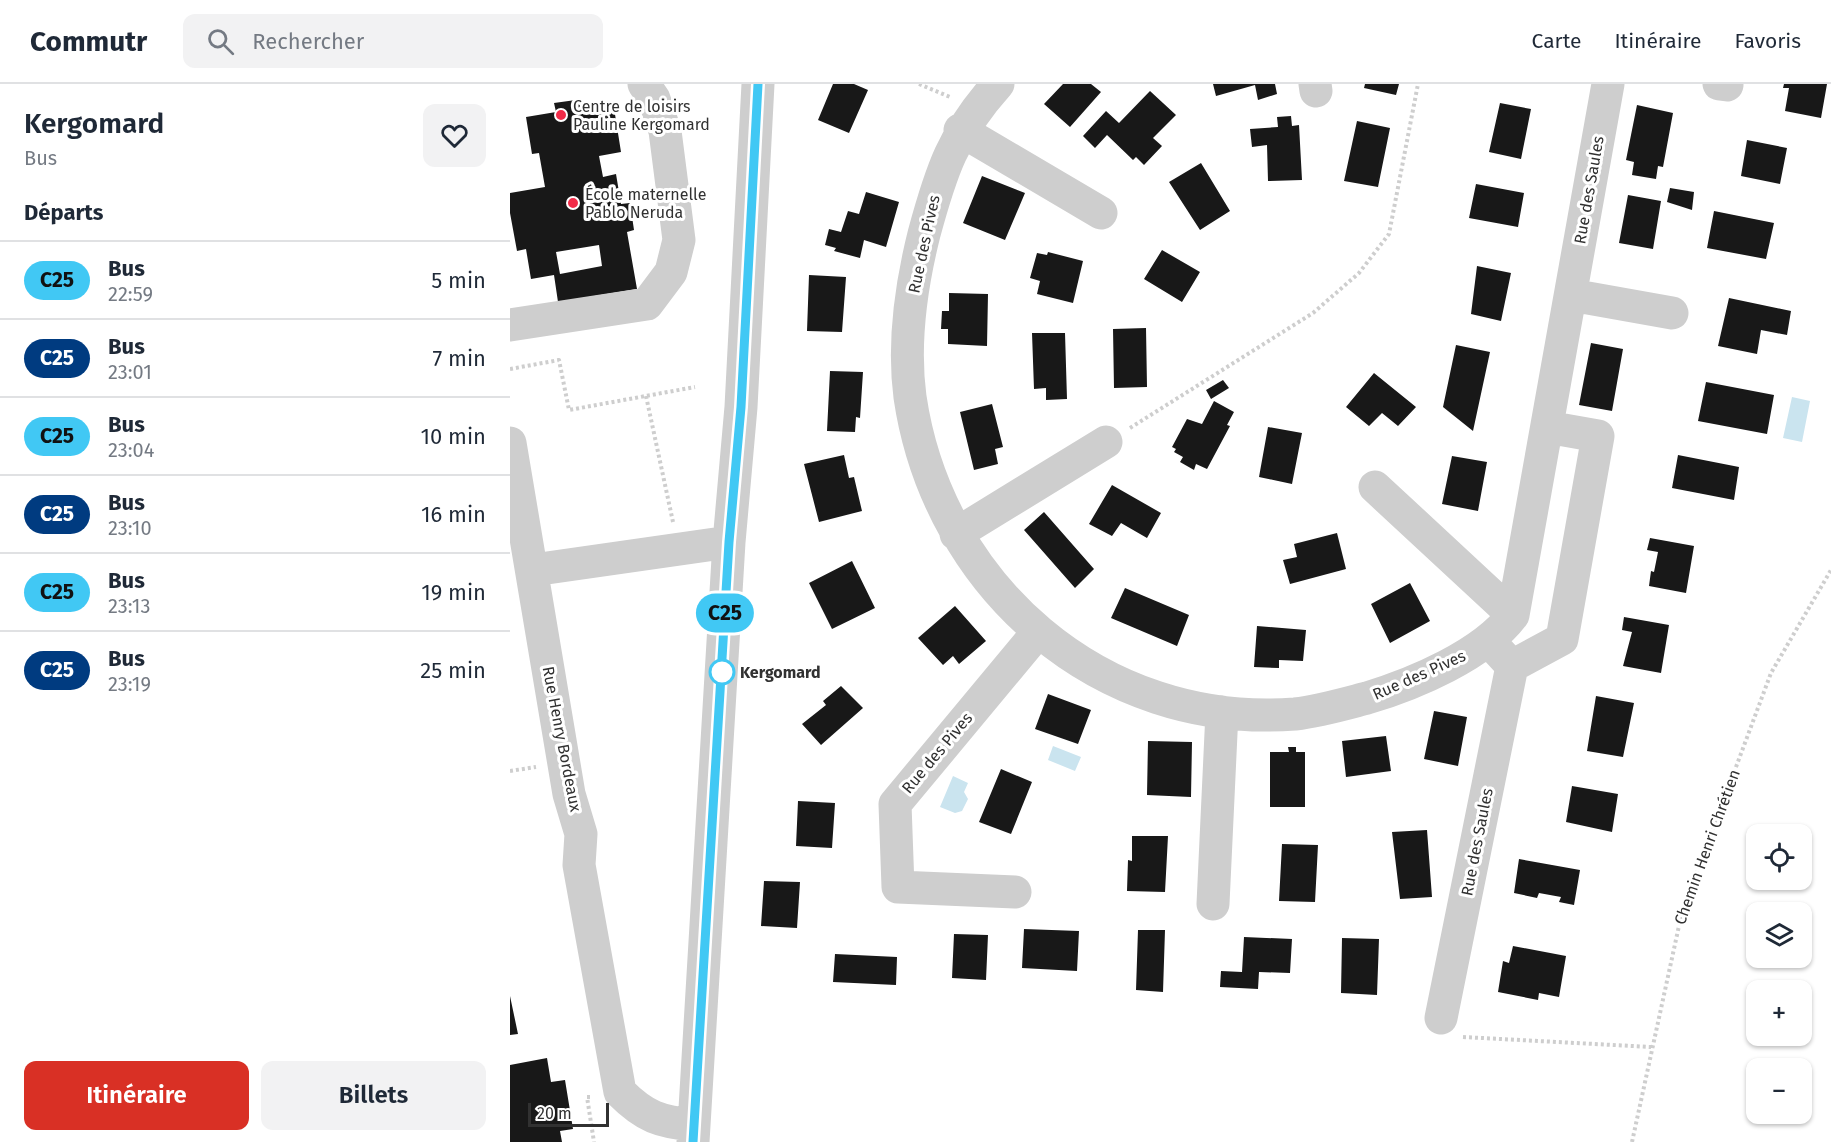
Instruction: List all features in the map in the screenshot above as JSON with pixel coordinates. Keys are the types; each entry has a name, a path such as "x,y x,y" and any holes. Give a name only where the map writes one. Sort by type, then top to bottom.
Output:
{"street":[{"path":"510,325 647,304 671,272 679,240 664,131 654,99 644,84"},
{"path":"694,1133 729,542 741,407 758,84"},
{"name":"Rue des Pives","path":"998,84 960,130 940,174 917,261 908,331 910,397 928,470 956,534 1001,598 1070,657 1119,682 1185,706 1222,712 1296,714 1335,707 1389,692 1464,656 1501,628"},
{"name":"Rue des Saules","path":"1501,628 1547,427 1608,84"},
{"path":"960,130 1101,213"},
{"path":"1571,296 1672,313"},
{"path":"1375,487 1501,628 1512,666 1562,639 1598,436 1547,427"},
{"path":"956,534 1106,442"},
{"name":"Rue Henry Bordeaux","path":"510,443 569,794 581,834 579,866 620,1092 638,1110 663,1123 694,1133"},
{"path":"532,570 729,542"},
{"name":"Rue des Pives","path":"1015,892 898,886 895,804 1038,632"},
{"name":"Rue des Saules","path":"1441,1018 1512,666"},
{"path":"1213,904 1222,712"}],"path":[{"path":"1106,442 1313,314 1359,273 1389,234 1418,84"},
{"path":"510,369 559,360 569,410 695,387"},
{"path":"646,396 674,526"},
{"name":"Chemin Henri Chrétien","path":"1632,1142 1682,912 1771,673 1831,570"},
{"path":"1441,1018 1455,1022 1461,1037 1651,1047"}],"water":[{"path":"1792,397 1810,401 1802,442 1783,438"},
{"path":"1053,746 1081,757 1075,771 1048,760"},
{"path":"953,776 968,783 964,792 968,799 962,811 955,813 940,807"}],"building":[{"path":"833,84 854,84 868,90 849,133 818,120"},
{"path":"1063,84 1091,84 1101,92 1070,127 1044,104"},
{"path":"1213,84 1275,84 1277,94 1258,100 1255,85 1216,96"},
{"path":"1365,84 1399,84 1396,95 1364,88"},
{"path":"1784,84 1827,84 1821,118 1785,111 1789,88 1783,88"},
{"path":"1150,91 1176,115 1153,138 1162,146 1144,165 1136,157 1133,160 1107,135 1095,148 1083,136 1106,111 1119,123"},
{"path":"583,99 585,113 614,108 621,152 599,156 603,177 616,174 621,204 630,203 634,230 627,232 637,289 558,302 554,275 531,279 526,249 517,251 510,213 510,193 545,187 539,153 532,154 526,117 556,112 554,103","holes":["599,245 602,266 560,274 556,252"]},
{"path":"1500,103 1531,109 1521,159 1489,152"},
{"path":"1637,105 1673,113 1663,167 1658,166 1656,179 1632,175 1634,162 1626,160"},
{"path":"1291,116 1292,126 1299,125 1302,180 1268,181 1267,145 1252,147 1250,129 1278,127 1277,117"},
{"path":"1357,121 1390,128 1378,187 1344,181"},
{"path":"1747,140 1787,148 1780,184 1741,176"},
{"path":"1201,163 1230,211 1200,230 1169,182"},
{"path":"982,176 1025,193 1005,240 963,223"},
{"path":"1476,184 1524,193 1518,227 1469,218"},
{"path":"1670,188 1694,192 1692,210 1667,202"},
{"path":"866,192 899,202 886,247 864,240 860,258 834,251 836,248 825,245 829,229 841,232 848,211 859,214"},
{"path":"1628,195 1661,201 1653,249 1619,243"},
{"path":"1714,211 1774,223 1766,259 1707,248"},
{"path":"1162,250 1200,272 1182,302 1144,279"},
{"path":"1048,252 1083,261 1073,303 1037,294 1040,281 1030,278 1037,253 1047,255"},
{"path":"1477,266 1511,273 1501,321 1471,314"},
{"path":"809,275 846,277 842,332 807,331"},
{"path":"949,293 988,294 987,346 948,344 948,329 941,329 942,311 949,311"},
{"path":"1729,298 1791,311 1787,335 1761,330 1757,354 1718,346"},
{"path":"1146,328 1147,387 1114,388 1113,329"},
{"path":"1032,333 1065,333 1067,399 1046,400 1046,388 1034,389"},
{"path":"1591,343 1623,349 1612,411 1579,405"},
{"path":"1456,345 1490,352 1473,431 1443,407"},
{"path":"830,371 863,372 860,418 856,417 855,432 827,431"},
{"path":"1374,373 1416,407 1398,426 1382,413 1369,426 1346,407"},
{"path":"1223,380 1229,388 1211,399 1206,390"},
{"path":"1706,382 1774,395 1767,434 1698,421"},
{"path":"1214,401 1234,412 1227,425 1230,426 1207,469 1196,464 1194,470 1180,462 1183,457 1174,452 1176,449 1172,447 1187,419 1202,424"},
{"path":"992,404 1003,447 995,449 998,464 974,470 960,412"},
{"path":"1268,427 1302,433 1292,484 1259,477"},
{"path":"844,455 849,478 854,477 862,511 819,522 804,464"},
{"path":"1678,455 1739,467 1734,500 1672,488"},
{"path":"1452,456 1487,462 1478,511 1442,504"},
{"path":"1112,485 1161,513 1147,538 1121,523 1112,536 1089,524"},
{"path":"1044,512 1094,569 1075,588 1024,530"},
{"path":"1337,533 1346,569 1290,584 1283,560 1297,557 1294,544"},
{"path":"1650,538 1694,546 1686,593 1649,586 1651,571 1654,572 1658,552 1647,550"},
{"path":"852,561 875,608 832,629 809,583"},
{"path":"1410,583 1430,621 1390,643 1371,604"},
{"path":"1125,588 1189,615 1177,646 1111,618"},
{"path":"955,606 986,641 959,664 953,656 943,665 918,638"},
{"path":"1624,617 1669,625 1661,673 1623,666 1632,632 1622,630"},
{"path":"1257,626 1306,630 1303,661 1279,660 1279,668 1254,667"},
{"path":"841,686 863,708 821,745 802,724 826,705 823,701"},
{"path":"1048,694 1091,710 1078,744 1035,729"},
{"path":"1596,696 1634,703 1623,757 1587,751"},
{"path":"1434,711 1467,717 1458,766 1424,759"},
{"path":"1386,736 1391,771 1346,777 1342,741"},
{"path":"1148,741 1192,742 1191,797 1147,795"},
{"path":"1288,747 1296,747 1296,752 1305,752 1305,807 1270,807 1270,752 1289,752"},
{"path":"1001,769 1032,782 1011,834 979,822"},
{"path":"1572,786 1618,794 1612,832 1566,822"},
{"path":"798,801 835,803 832,848 796,846"},
{"path":"1427,830 1432,897 1400,899 1392,832"},
{"path":"1132,836 1168,836 1165,892 1127,891 1128,860 1132,861"},
{"path":"1282,844 1318,845 1315,902 1279,901"},
{"path":"1519,859 1580,870 1574,905 1559,902 1561,897 1539,893 1537,898 1514,893"},
{"path":"764,881 800,882 797,928 761,926"},
{"path":"1024,929 1079,931 1077,971 1022,968"},
{"path":"1138,930 1165,930 1163,992 1136,990"},
{"path":"954,934 988,935 986,980 952,978"},
{"path":"1244,937 1292,939 1290,973 1259,972 1258,989 1220,987 1221,971 1242,972"},
{"path":"1342,938 1379,939 1377,995 1341,993"},
{"path":"1513,946 1566,956 1559,997 1539,993 1538,1000 1498,992 1503,961 1509,963"},
{"path":"835,954 897,957 896,985 833,982"},
{"path":"510,996 518,1034 510,1035"},
{"path":"547,1058 551,1082 565,1080 573,1129 560,1131 562,1142 510,1142 510,1065"}],"bus line":[{"name":"C25","path":"693,1142 729,542 741,407 758,84"}],"place":[{"name":"Centre de loisirs Pauline Kergomard","path":"561,115"},
{"name":"École maternelle Pablo Neruda","path":"573,203"},
{"name":"Kergomard","path":"722,672"}]}
